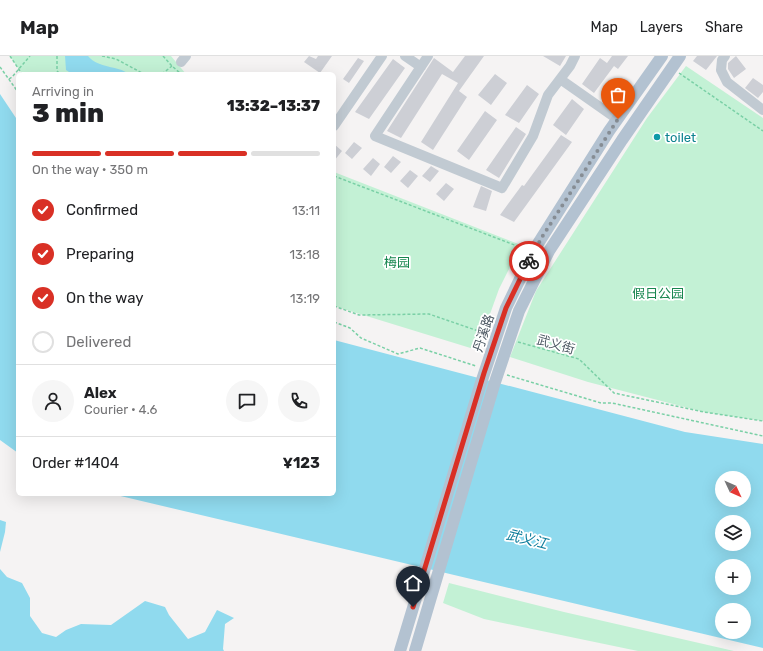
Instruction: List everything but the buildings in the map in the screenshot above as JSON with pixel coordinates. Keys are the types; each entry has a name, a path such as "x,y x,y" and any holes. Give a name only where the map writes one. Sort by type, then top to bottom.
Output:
{"main road":[{"name":"丹溪路","path":"400,651 480,386 506,308 534,250 609,131 662,56"},
{"name":"丹溪路","path":"415,651 494,385 519,311 549,250 680,56"}],"street":[{"path":"405,56 421,67"},
{"path":"428,56 375,136 502,188 533,136 548,95 570,66 575,56"},
{"path":"336,123 377,58"},
{"path":"724,58 721,70 727,82 763,110"},
{"path":"560,79 618,119"}],"path":[{"path":"10,56 21,72"},
{"path":"8,79 30,56"},
{"path":"57,56 58,72"},
{"path":"102,56 116,59 140,72"},
{"path":"163,56 179,72"},
{"path":"164,72 183,59"},
{"path":"0,67 16,89"},
{"path":"672,68 763,131"},
{"path":"336,177 530,251"},
{"path":"336,307 359,315 429,314 490,334"},
{"path":"336,323 350,328 361,338 398,354 420,348 480,367"},
{"name":"武义街","path":"512,341 579,359 614,393 704,412 763,421"},
{"path":"502,374 601,403 612,403 763,436"}],"green space":[{"path":"10,56 171,56 184,72 21,72"},
{"name":"假日公园","path":"686,66 763,118 763,421 704,412 588,382 510,357 536,291 647,118"},
{"name":"梅园","path":"336,173 521,245 499,289 477,350 336,307"},
{"path":"449,583 564,612 734,651 638,651 484,619 443,603"}],"water":[{"path":"65,56 88,56 97,63 126,72 69,72 66,70"},
{"path":"0,94 16,118 16,452 0,440"},
{"name":"武义江","path":"336,341 685,432 763,444 763,648 725,639 751,639 751,603 715,603 715,637 120,496 336,496"},
{"path":"0,520 6,522 0,552"},
{"path":"0,569 7,577 22,583 30,598 30,616 42,633 56,637 66,630 81,624 111,625 145,601 165,607 169,615 188,639 205,632 217,610 234,618 225,624 224,651 0,651"}],"way so far":[{"path":"529,261 542,237 618,119"}],"place":[{"name":"toilet","path":"657,137"}],"route":[{"path":"413,607 484,373 506,308 529,261"}]}
